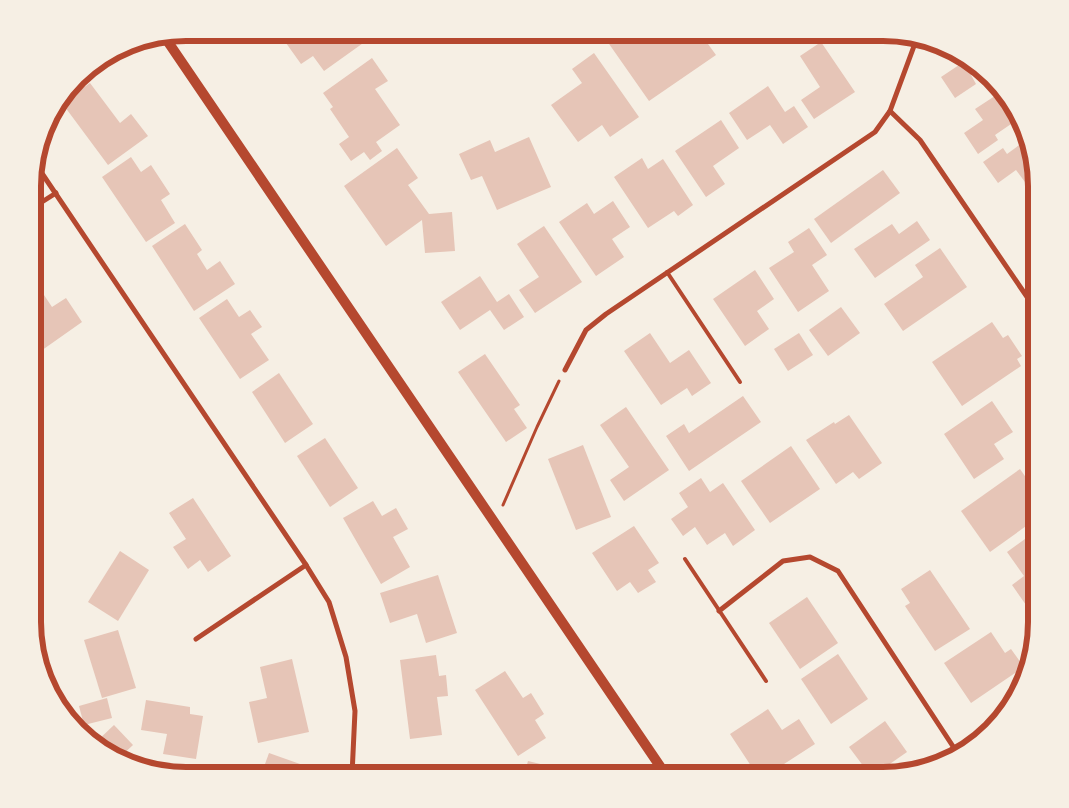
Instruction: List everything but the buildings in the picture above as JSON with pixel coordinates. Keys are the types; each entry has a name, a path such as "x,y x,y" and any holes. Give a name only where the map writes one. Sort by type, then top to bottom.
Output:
{"main road":[{"path":"169,43 660,767"}],"street":[{"path":"565,370 586,330 606,314 874,132 890,111 914,45"},
{"path":"890,111 920,140 1028,298"},
{"path":"42,173 329,602 346,658 355,711 352,766"},
{"path":"41,203 56,193"},
{"path":"719,611 783,562 810,558 838,571 954,748"},
{"path":"196,639 306,565"}],"lane":[{"path":"667,272 740,382"},
{"path":"685,559 766,681"}],"path":[{"path":"495,524 536,427 565,370"}]}
